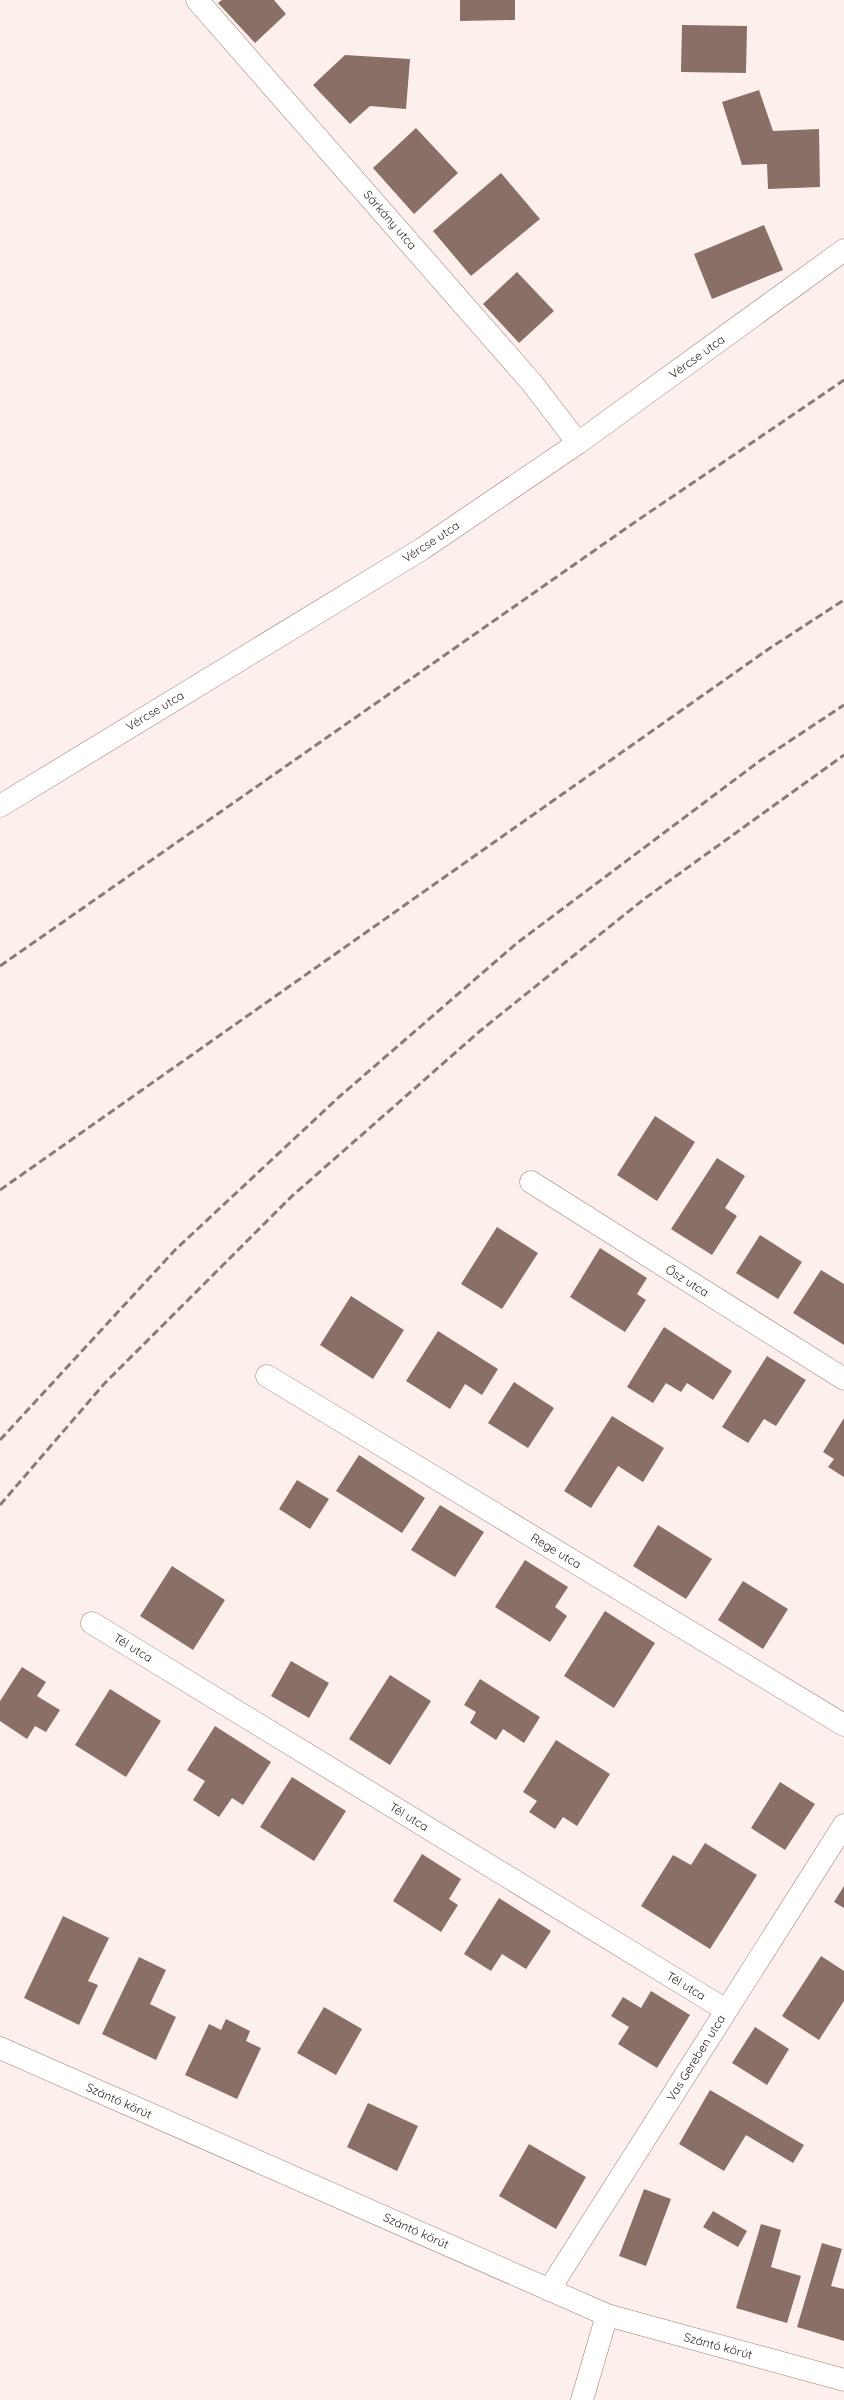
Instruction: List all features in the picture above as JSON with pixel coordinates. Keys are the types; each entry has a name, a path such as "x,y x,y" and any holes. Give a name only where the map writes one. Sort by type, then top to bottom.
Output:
{"street":[{"name":"Sárkány utca","path":"197,0 532,383 578,443"},
{"name":"Vércse utca","path":"0,806 422,549 578,443 844,250"},
{"name":"Ősz utca","path":"531,1182 844,1380"},
{"name":"Rege utca","path":"268,1376 844,1725"},
{"name":"Tél utca","path":"92,1623 726,2010"},
{"name":"Vas Gereben utca","path":"549,2290 844,1825"},
{"name":"Szántó körút","path":"0,2048 607,2315 844,2380"},
{"path":"582,2400 607,2315"}],"building":[{"path":"222,0 274,0 286,14 255,43 218,3"},
{"path":"460,0 515,0 515,20 460,21"},
{"path":"682,25 747,26 746,73 681,72"},
{"path":"345,55 410,59 406,109 370,106 350,124 313,85"},
{"path":"759,90 773,131 819,129 820,187 768,189 767,164 742,165 722,102"},
{"path":"416,128 458,173 414,214 373,168"},
{"path":"501,173 540,219 471,276 433,231"},
{"path":"764,225 783,270 712,299 694,254"},
{"path":"517,272 554,311 519,343 483,304"},
{"path":"655,1116 695,1142 657,1201 617,1175"},
{"path":"717,1158 745,1176 725,1208 737,1216 712,1255 671,1229"},
{"path":"497,1227 538,1253 502,1309 461,1284"},
{"path":"760,1235 802,1262 778,1299 736,1273"},
{"path":"600,1248 647,1278 637,1294 646,1300 625,1332 570,1297"},
{"path":"821,1270 844,1284 844,1345 793,1313"},
{"path":"351,1296 404,1330 373,1379 320,1345"},
{"path":"664,1327 732,1371 713,1400 687,1383 681,1392 666,1383 653,1403 627,1387"},
{"path":"438,1331 498,1369 482,1395 465,1384 450,1409 406,1381"},
{"path":"767,1356 806,1380 776,1426 764,1419 748,1443 722,1427"},
{"path":"514,1382 554,1408 528,1448 488,1423"},
{"path":"612,1416 664,1448 643,1482 618,1466 591,1508 564,1491"},
{"path":"844,1418 844,1477 828,1467 834,1459 823,1452"},
{"path":"359,1455 425,1498 402,1533 336,1491"},
{"path":"297,1480 329,1499 310,1529 279,1509"},
{"path":"440,1505 484,1532 455,1577 411,1550"},
{"path":"658,1525 712,1559 686,1599 633,1566"},
{"path":"525,1560 568,1587 555,1607 567,1616 550,1642 495,1607"},
{"path":"172,1566 225,1600 193,1650 140,1616"},
{"path":"743,1581 788,1609 763,1649 718,1620"},
{"path":"605,1611 655,1643 614,1708 564,1676"},
{"path":"291,1661 329,1683 309,1718 271,1696"},
{"path":"22,1667 46,1682 37,1696 60,1710 46,1732 35,1726 27,1739 0,1721 0,1701"},
{"path":"390,1675 431,1701 390,1765 349,1739"},
{"path":"480,1679 540,1717 524,1743 503,1729 496,1740 470,1723 476,1712 464,1705"},
{"path":"110,1689 161,1721 126,1777 75,1745"},
{"path":"215,1726 271,1762 243,1805 232,1798 219,1817 193,1800 205,1781 187,1770"},
{"path":"556,1740 610,1774 577,1826 563,1817 555,1829 529,1812 537,1801 523,1792"},
{"path":"292,1777 346,1811 314,1861 260,1827"},
{"path":"780,1782 815,1804 785,1850 751,1828"},
{"path":"705,1843 757,1875 710,1949 641,1906 673,1855 691,1865"},
{"path":"422,1854 461,1879 449,1899 458,1905 441,1932 393,1901"},
{"path":"844,1886 844,1908 834,1902"},
{"path":"499,1898 551,1931 526,1969 502,1954 491,1971 464,1954"},
{"path":"63,1916 109,1938 88,1981 98,1985 79,2025 24,1998"},
{"path":"821,1956 844,1971 844,2001 819,2040 782,2016"},
{"path":"139,1957 166,1970 150,2004 176,2017 156,2060 102,2034"},
{"path":"651,1991 690,2015 657,2068 618,2044 629,2027 611,2016 623,1997 641,2008"},
{"path":"324,2007 362,2029 336,2075 297,2053"},
{"path":"226,2019 250,2031 246,2041 261,2048 237,2099 185,2075 209,2024 221,2030"},
{"path":"755,2027 789,2049 767,2085 732,2063"},
{"path":"710,2090 804,2145 793,2163 746,2135 724,2171 679,2144"},
{"path":"368,2103 418,2126 397,2171 347,2147"},
{"path":"529,2144 586,2177 556,2229 499,2196"},
{"path":"644,2189 671,2199 646,2266 619,2256"},
{"path":"713,2211 747,2231 738,2247 703,2227"},
{"path":"761,2224 781,2230 771,2267 801,2276 787,2323 736,2308"},
{"path":"822,2243 842,2249 831,2286 844,2289 844,2341 797,2327"}],"railway":[{"path":"0,966 638,520 844,380"},
{"path":"0,1190 770,648 844,600"},
{"path":"0,1440 175,1250 339,1097 517,943 761,760 844,705"},
{"path":"0,1505 104,1384 291,1197 480,1031 644,899 844,755"}]}
